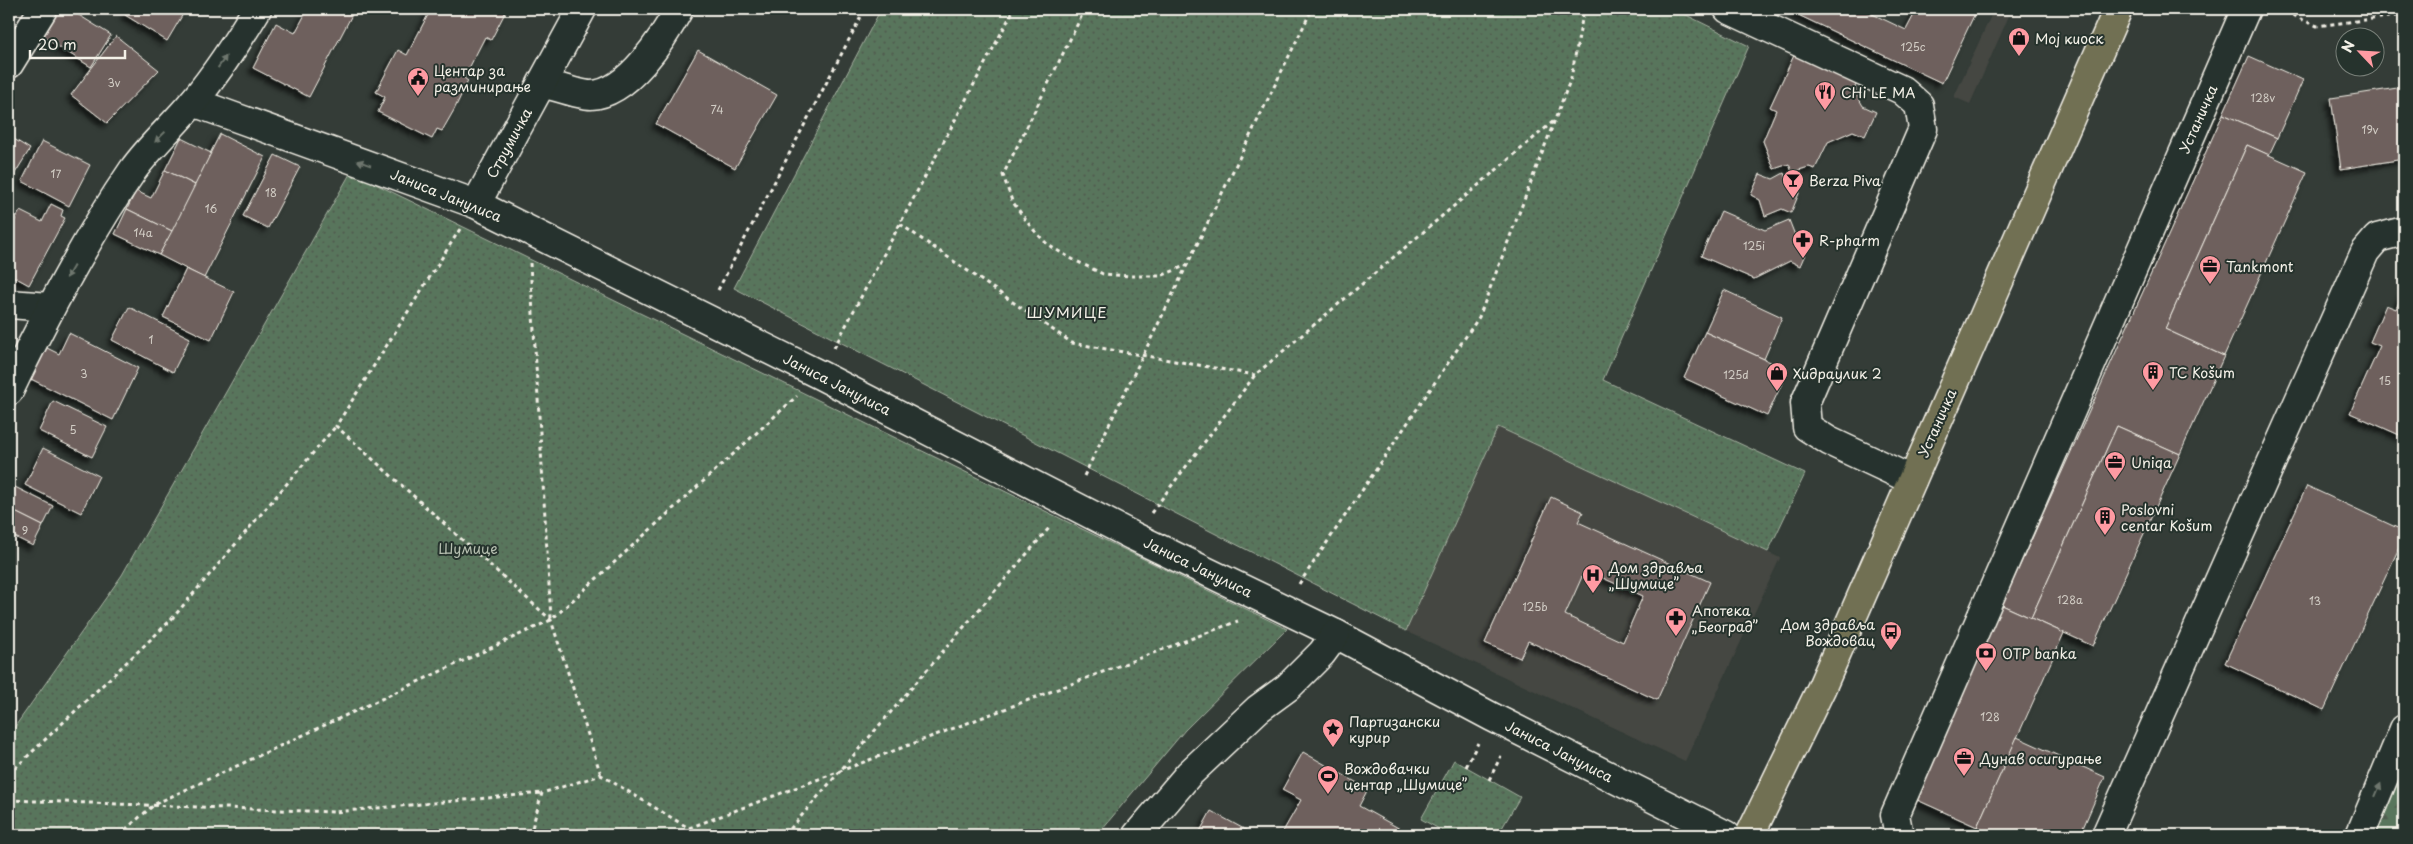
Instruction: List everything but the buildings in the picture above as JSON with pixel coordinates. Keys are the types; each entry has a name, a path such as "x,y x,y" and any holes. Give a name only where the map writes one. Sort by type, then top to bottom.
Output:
{"main road":[{"name":"Устаничка","path":"1750,835 1821,689 2118,9"}],"street":[{"path":"9,64 43,9"},
{"path":"9,391 50,307 133,171 154,142 193,102 221,65 257,9"},
{"name":"Струмичка","path":"476,204 582,9"},
{"path":"542,83 592,95 616,86 643,63 679,9"},
{"name":"Устаничка","path":"1899,835 1895,815 2246,9"},
{"path":"1738,11 1902,90 1920,105 1922,129 1805,403 1807,427 1829,441 1912,480"},
{"name":"Јаниса Јанулиса","path":"193,102 476,204 820,375 1133,536 1336,634 1492,717 1726,835"},
{"path":"2106,835 2365,252 2377,238 2404,231"},
{"path":"9,304 50,307"},
{"path":"1137,835 1189,774 1258,709 1288,687 1322,653 1336,634"},
{"path":"2360,835 2404,729"}],"path":[{"path":"703,317 866,9"},
{"path":"119,835 156,804 551,620 820,375 1014,9"},
{"path":"1085,9 1004,175 1012,201 1048,244 1103,274 1161,276 1187,265"},
{"path":"785,835 1070,504 1312,9"},
{"path":"688,828 1278,606 1295,590 1479,316 1571,78 1584,9"},
{"path":"2278,9 2317,26 2404,15"},
{"path":"1133,536 1255,375 1555,120"},
{"path":"9,774 170,621 336,426 476,204"},
{"path":"900,224 1072,343 1255,375"},
{"path":"530,254 551,620 601,775 700,835"},
{"path":"336,426 551,620"},
{"path":"9,800 334,812 542,793 601,775"},
{"path":"530,835 542,793"}],"shaded area":[{"path":"1994,9 2012,9 1970,104 1954,97"},
{"name":"Дом здравља „Шумице”","path":"1498,426 1780,558 1685,761 1406,631"}],"green space":[{"path":"881,9 1674,9 1749,46 1603,380 1805,474 1768,552 1498,427 1406,631 734,288"},
{"name":"Шумице","path":"351,172 1287,629 1185,730 1097,835 9,835 9,735 122,575"},
{"path":"1454,760 1520,797 1498,835 1450,835 1421,819"},
{"path":"2404,768 2404,835 2376,835"}],"place":[{"name":"Мој киоск","path":"2019,57"},
{"name":"Центар за разминирање","path":"418,97"},
{"name":"CHi LE MA","path":"1825,111"},
{"name":"Berza Piva","path":"1793,199"},
{"name":"R-pharm","path":"1803,259"},
{"name":"Tankmont","path":"2210,285"},
{"name":"TC Košum","path":"2153,391"},
{"name":"Хидраулик 2","path":"1777,392"},
{"name":"Uniqa","path":"2115,481"},
{"name":"Poslovni centar Košum","path":"2105,536"},
{"name":"Дом здравља „Шумице”","path":"1593,594"},
{"name":"Апотека „Београд”","path":"1676,637"},
{"name":"Дом здравља Вождовац","path":"1891,651"},
{"name":"OTP banka","path":"1986,672"},
{"name":"Партизански курир","path":"1333,748"},
{"name":"Дунав осигурање","path":"1964,777"},
{"name":"Вождовачки центар „Шумице”","path":"1328,795"}],"district":[{"name":"ШУМИЦЕ","path":"1067,311"}]}
